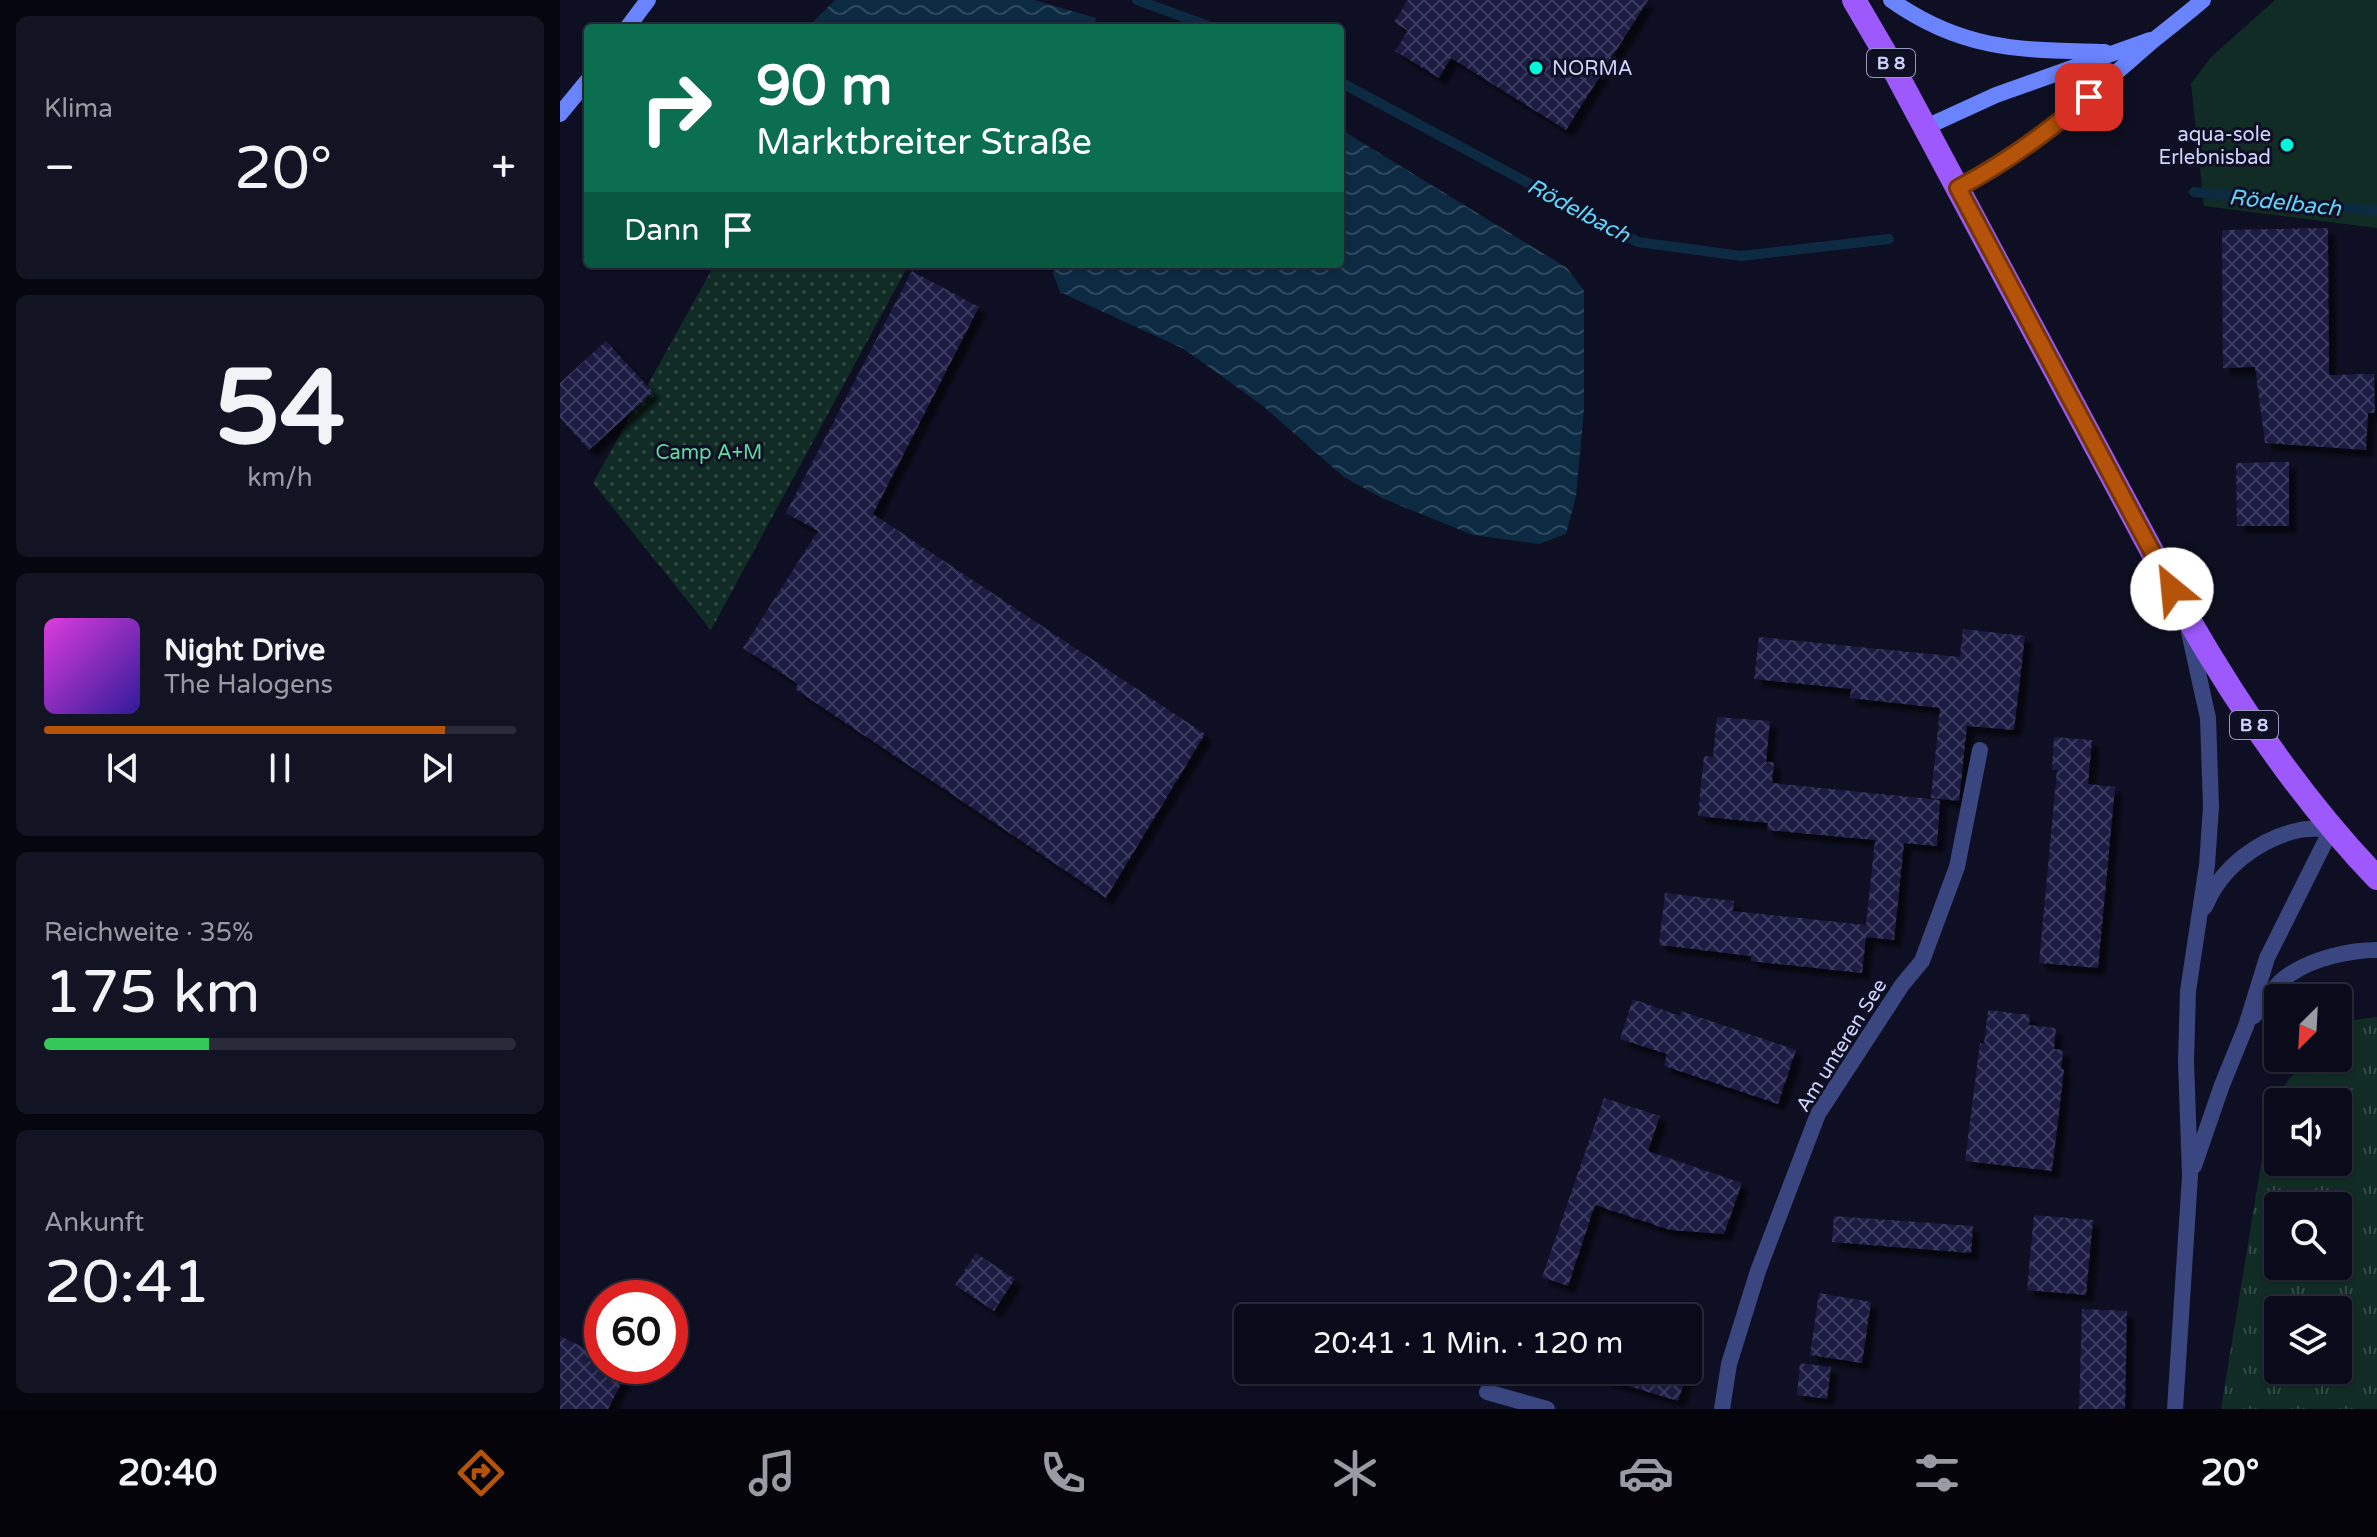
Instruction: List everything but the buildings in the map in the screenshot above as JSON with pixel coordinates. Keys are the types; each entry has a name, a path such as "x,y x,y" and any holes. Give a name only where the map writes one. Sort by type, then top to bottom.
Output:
{"main road":[{"path":"630,24 648,0"},
{"name":"B 8","path":"1854,0 2221,676 2261,735 2332,828 2377,878"},
{"path":"1891,0 1916,18 1993,46 2114,53"},
{"path":"1958,188 1989,172 2071,113 2203,0"},
{"path":"1924,128 1996,95 2157,37"},
{"path":"560,114 584,85"}],"street":[{"path":"2175,1409 2190,1176 2186,1061 2188,991 2207,865 2211,762 2208,718 2186,615"},
{"name":"Am unteren See","path":"1722,1409 1729,1364 1758,1271 1818,1114 1902,985 1922,961 1957,867 1980,750"},
{"path":"2199,923 2221,879 2257,847 2300,830 2332,828"},
{"path":"2190,1176 2246,1026 2267,958 2332,828"},
{"path":"2246,1026 2290,973 2329,958 2377,950"},
{"path":"1487,1392 1547,1409"}],"green space":[{"name":"aqua-sole Erlebnisbad","path":"2275,0 2377,0 2377,228 2204,206 2191,84 2211,57"},
{"name":"Camp A+M","path":"713,268 907,268 711,630 593,483"},
{"path":"2377,1017 2377,1409 2221,1409 2264,1146 2264,1176 2352,1176 2352,1088 2284,1086 2296,1072 2352,1072 2352,1020"}],"water":[{"path":"835,0 1034,0 1096,18 1095,24 811,24"},
{"path":"1344,131 1567,268 1584,291 1584,409 1576,496 1566,534 1539,544 1473,535 1382,498 1344,477 1263,406 1184,349 1060,292 1053,273 1055,268 1344,268"}],"waterway":[{"name":"Rödelbach","path":"1137,0 1203,24"},
{"name":"Rödelbach","path":"1344,84 1638,242 1741,256 1889,239"},
{"name":"Rödelbach","path":"2194,192 2377,211"}],"place":[{"name":"NORMA","path":"1536,68"},
{"name":"aqua-sole Erlebnisbad","path":"2287,145"}],"route":[{"path":"2089,97 2022,150 1958,188 2172,589"}]}
